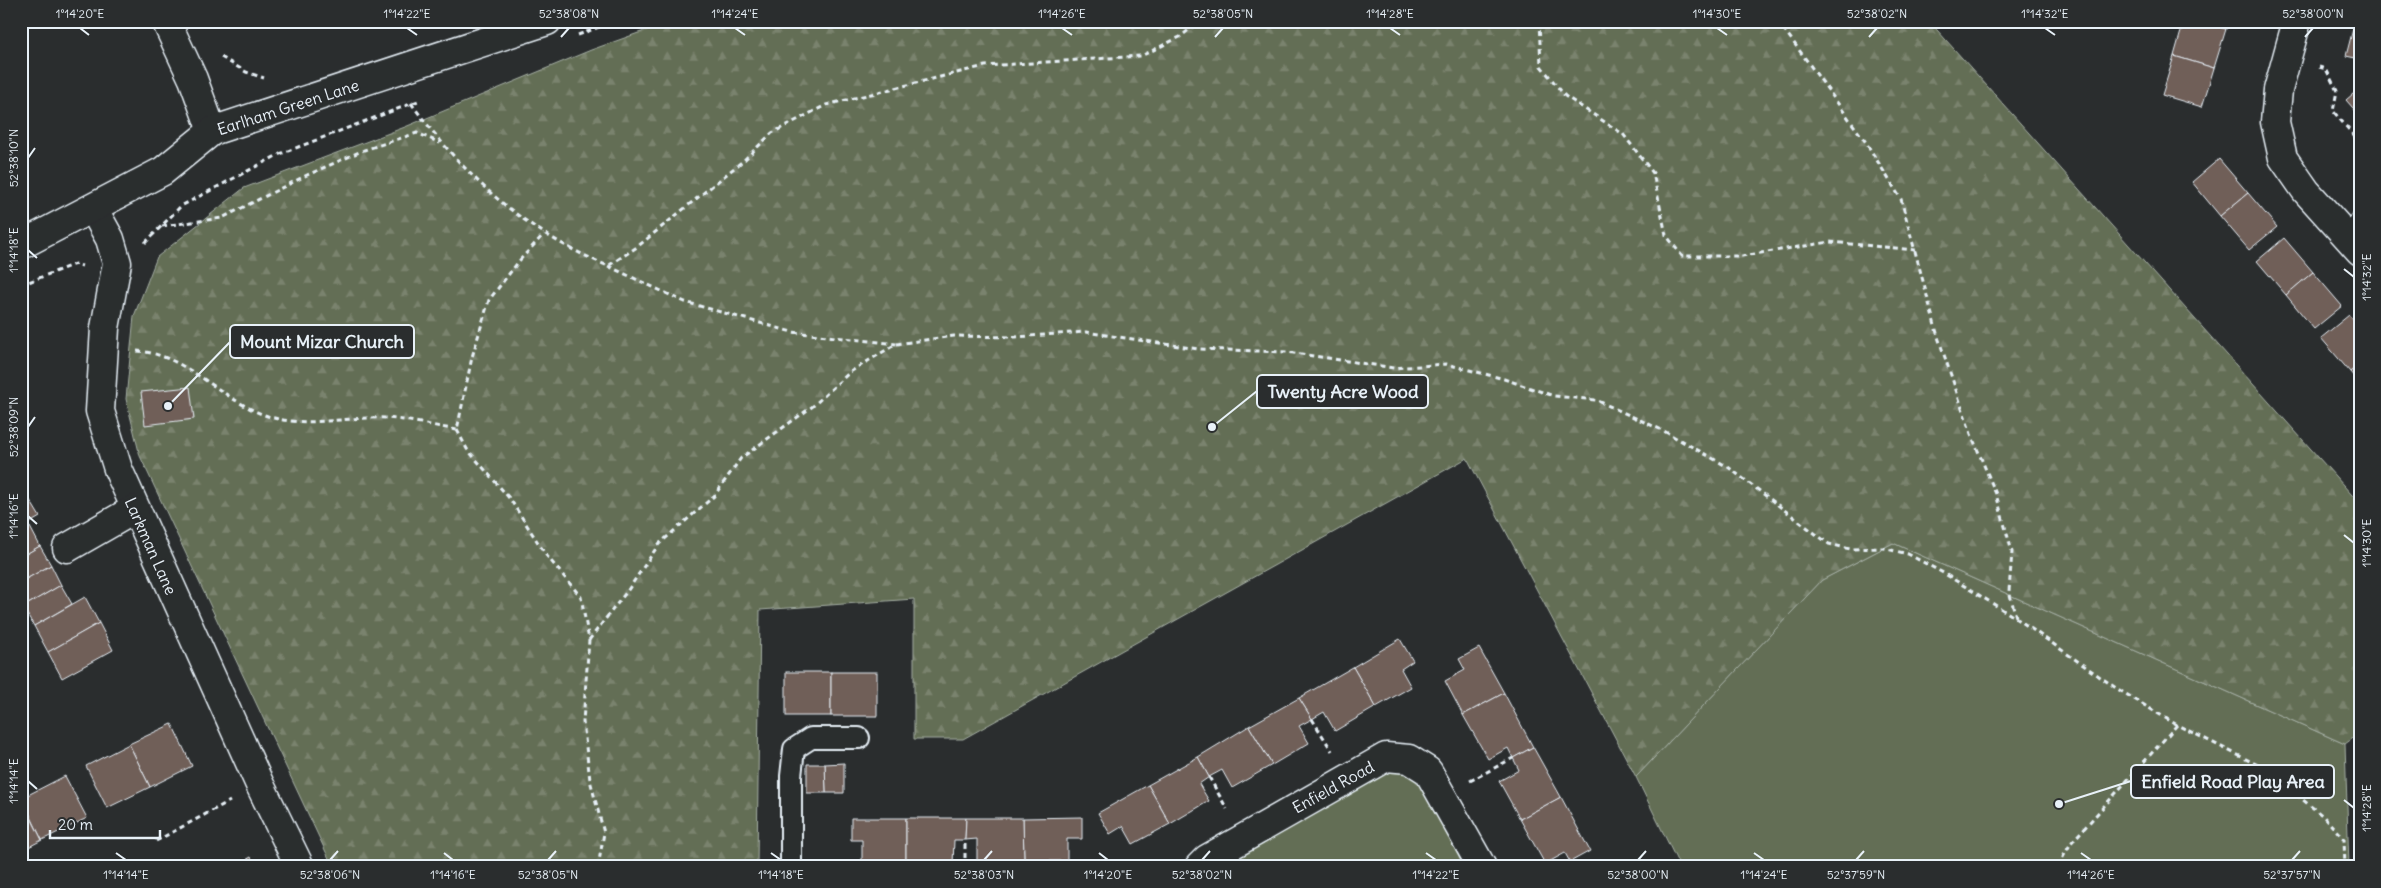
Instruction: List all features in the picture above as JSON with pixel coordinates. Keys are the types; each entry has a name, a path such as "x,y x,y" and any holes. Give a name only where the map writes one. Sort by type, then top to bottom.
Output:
{"street":[{"path":"166,21 193,79 212,131"},
{"name":"Earlham Green Lane","path":"21,245 163,171 212,131 547,21"},
{"path":"2297,21 2278,90 2275,122 2283,158 2306,192 2355,236"},
{"name":"Larkman Lane","path":"92,208 110,239 117,263 105,328 100,411 118,470 260,786 300,867"},
{"path":"67,548 135,509"},
{"name":"Enfield Road","path":"1199,867 1207,860 1386,757 1408,759 1428,771 1482,867"}],"lane":[{"path":"791,867 791,776 794,749 811,738 859,738"}],"path":[{"path":"571,38 615,21"},
{"path":"608,266 636,247 736,166 772,133 826,105 985,66 1142,56 1180,37 1200,21"},
{"path":"1539,21 1541,66 1565,96 1623,134 1653,174 1666,235 1682,256 1742,256 1830,242 1916,250"},
{"path":"1778,21 1865,141 1901,199 1938,337 1971,434 1999,504 2012,552 2010,591 2016,618"},
{"path":"2287,58 2326,69 2337,91 2333,111 2360,143"},
{"path":"21,285 75,264 99,270 117,263 138,250 181,206 280,154 420,100"},
{"path":"411,104 440,143 483,186 510,210 544,234 685,302 792,332 896,344 954,336 1015,337 1086,332 1198,348 1287,352 1394,368 1446,364 1504,378 1554,396 1596,400 1662,430 1728,467 1829,544 1850,549 1883,548 1908,554 1945,574 2016,618 2116,688 2178,725 2262,767 2323,816 2344,839 2345,867"},
{"path":"162,226 222,218 305,176 355,154 417,133 440,143"},
{"path":"544,234 519,261 489,300 472,357 457,430 467,449 510,499 546,555 581,597 588,640 584,722 590,780 604,834 598,867"},
{"path":"588,640 628,590 660,544 714,496 741,458 814,406 850,372 896,344"},
{"path":"104,349 151,352 175,363 262,414 288,421 297,423 387,418 457,430"},
{"path":"2061,867 2062,859 2071,843 2178,725"},
{"path":"1443,795 1513,758"},
{"path":"156,841 260,786"},
{"path":"965,867 966,840"}],"green space":[{"path":"672,21 1929,21 2360,504 2360,733 2345,744 1893,543 1822,580 1636,777 1467,458 963,739 914,739 914,599 760,610 757,866 333,867 140,456 126,399 134,316 157,257 244,188 405,127 591,50"},
{"path":"1893,543 2345,744 2349,867 1680,867 1636,777 1822,580"},
{"path":"1392,770 1405,772 1419,782 1463,865 1462,867 1228,867 1233,860 1378,775"}],"building":[{"path":"21,21 27,21 22,46 21,46"},
{"path":"2184,21 2200,21 2226,29 2214,68 2174,56"},
{"path":"2200,21 2228,21 2226,29"},
{"path":"2355,21 2360,21 2360,59 2346,56"},
{"path":"2174,56 2214,68 2202,107 2162,95"},
{"path":"2360,88 2360,116 2346,100"},
{"path":"2219,159 2248,193 2220,216 2192,182"},
{"path":"2248,193 2277,227 2249,250 2220,216"},
{"path":"2284,238 2313,272 2286,295 2257,261"},
{"path":"2313,272 2342,306 2314,329 2286,295"},
{"path":"2349,315 2360,328 2360,364 2350,372 2321,338"},
{"path":"2360,364 2360,384 2350,372"},
{"path":"190,387 194,419 145,425 141,392"},
{"path":"21,484 28,497 21,501"},
{"path":"28,497 40,517 21,528 21,501"},
{"path":"30,527 40,546 21,557 21,532"},
{"path":"40,546 51,565 21,582 21,557"},
{"path":"51,565 61,585 23,607 21,603 21,582"},
{"path":"61,585 72,604 34,626 23,607"},
{"path":"85,597 99,623 48,652 34,626"},
{"path":"99,623 113,650 62,678 48,652"},
{"path":"1400,639 1413,661 1401,669 1411,687 1376,707 1353,667"},
{"path":"1479,648 1504,693 1463,715 1445,681 1465,670 1459,659"},
{"path":"1353,667 1376,707 1335,731 1324,712 1312,719 1299,698"},
{"path":"786,672 831,672 831,716 786,716"},
{"path":"831,672 877,672 877,716 831,716"},
{"path":"1504,693 1533,747 1513,758 1508,748 1488,759 1463,715"},
{"path":"1299,698 1312,719 1299,726 1309,743 1272,765 1249,726"},
{"path":"172,724 192,766 150,787 129,744"},
{"path":"1249,726 1272,765 1232,788 1222,770 1209,777 1198,757"},
{"path":"129,744 150,787 107,808 86,766"},
{"path":"1533,747 1561,797 1520,819 1499,781 1519,770 1513,758"},
{"path":"1198,757 1209,777 1199,784 1209,801 1170,824 1148,785"},
{"path":"844,763 844,793 826,793 825,764"},
{"path":"807,764 825,764 826,793 807,793"},
{"path":"65,776 87,818 42,840 22,798"},
{"path":"1148,785 1170,824 1133,844 1123,826 1110,834 1098,813"},
{"path":"1561,797 1590,851 1570,862 1565,853 1545,864 1520,819"},
{"path":"21,798 42,840 21,851"},
{"path":"1082,817 1082,839 1067,839 1067,861 1024,861 1023,818"},
{"path":"851,818 906,818 906,865 862,865 862,840 851,840"},
{"path":"906,818 966,818 965,840 954,840 953,864 906,865"},
{"path":"966,818 1023,818 1024,861 977,861 977,839 965,840"},
{"path":"251,857 256,867 233,867"}],"place":[{"name":"Mount Mizar Church","path":"168,406"},
{"name":"Twenty Acre Wood","path":"1212,427"},
{"name":"Enfield Road Play Area","path":"2059,804"}]}
